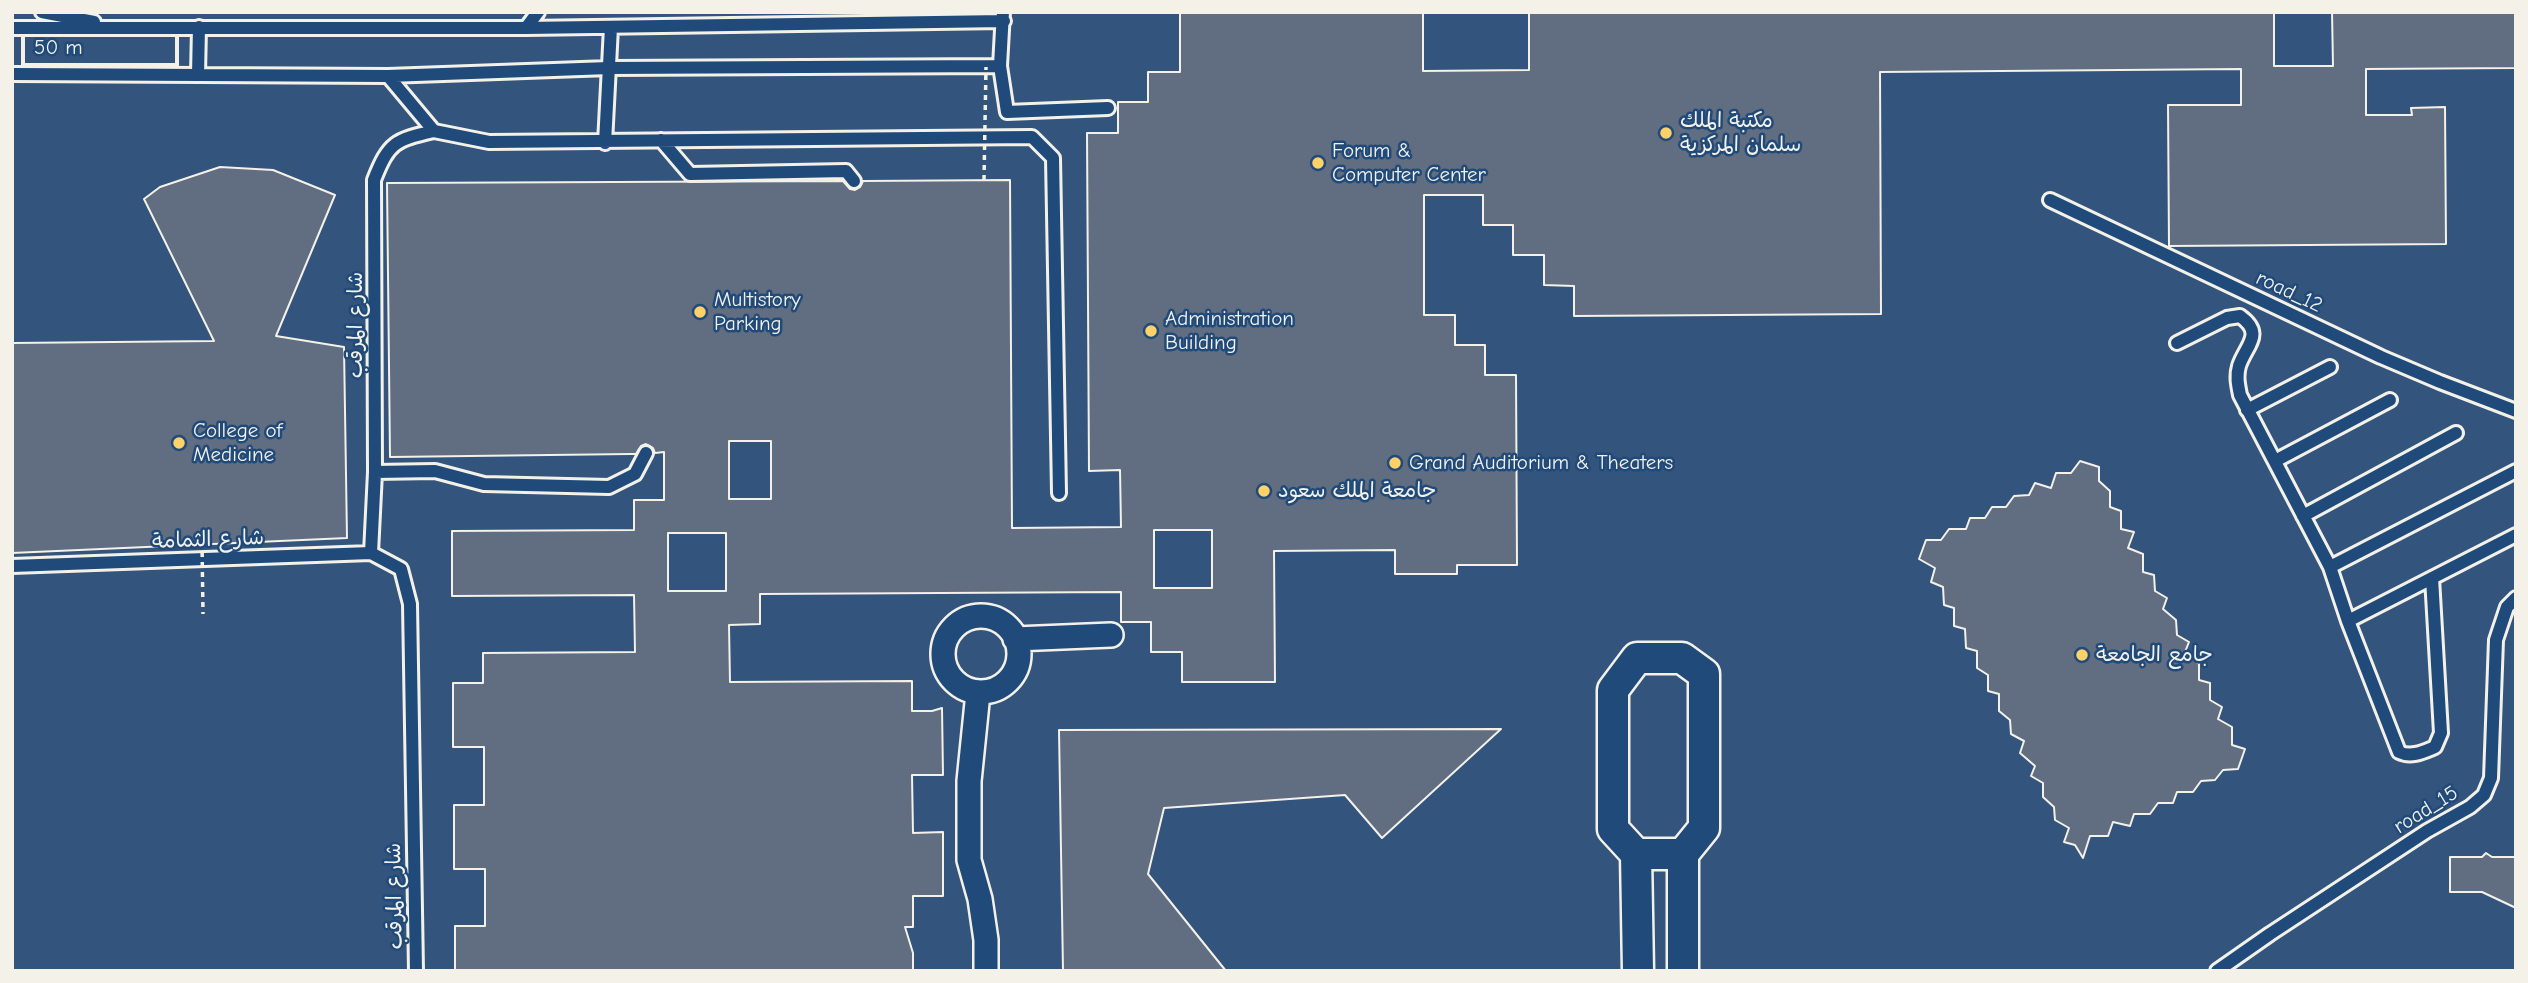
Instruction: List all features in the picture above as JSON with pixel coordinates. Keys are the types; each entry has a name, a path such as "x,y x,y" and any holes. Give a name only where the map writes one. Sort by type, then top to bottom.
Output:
{"street":[{"path":"985,616 998,620 1008,628 1015,639 1019,651 1017,664 1012,676 1003,685 991,691 966,690 948,674 943,662 943,650 952,629 962,621 985,616"},
{"path":"1015,639 1111,635"},
{"path":"1638,971 1636,854 1613,829 1613,690 1637,658 1661,657 1682,659 1704,674 1704,828 1683,854 1682,971"},
{"path":"978,692 969,781 969,860 980,899 986,940 986,971"},
{"path":"1636,854 1683,854"}],"lane":[{"path":"42,12 122,27"},
{"path":"526,28 538,12"},
{"path":"12,28 526,28 1004,17 1000,66 1007,112 1108,108"},
{"path":"198,75 199,27"},
{"path":"605,143 611,27"},
{"path":"12,75 388,76 609,68 1000,66"},
{"path":"388,76 434,131 489,142 1032,137 1053,158 1059,493"},
{"name":"شارع المرقب","path":"416,971 410,604 401,569 371,553 375,472 374,180 384,155 401,139 434,131"},
{"path":"661,140 690,174 846,171 854,181"},
{"name":"road_12","path":"2050,200 2381,357 2440,383 2516,411"},
{"path":"2177,343 2227,318 2240,316 2249,322 2253,331 2252,341 2239,366 2237,381 2247,411 2330,566 2348,621 2399,752 2413,755 2435,747 2441,733 2431,579"},
{"path":"2247,411 2330,367"},
{"path":"2275,461 2390,400"},
{"path":"2303,516 2456,433"},
{"path":"375,472 435,471 484,484 609,487 635,474 646,453"},
{"path":"2330,566 2516,471"},
{"path":"2348,621 2516,535"},
{"name":"شارع الثمامة","path":"12,566 371,553"},
{"name":"road_15","path":"2217,971 2416,838 2470,807 2484,794 2491,778 2496,640 2507,607 2516,598"}],"path":[{"path":"984,180 986,67"},
{"path":"202,542 203,614"}],"shaded area":[{"name":"جامعة الملك سعود","path":"12,12 2516,12 2516,971 12,971"}],"building":[{"path":"1180,12 1423,12 1423,71 1529,70 1529,12 2274,12 2274,66 2333,66 2332,12 2516,12 2516,68 2366,69 2366,115 2412,115 2411,108 2445,107 2446,244 2169,246 2168,105 2241,105 2241,69 1880,72 1881,314 1574,316 1574,286 1544,285 1544,255 1513,255 1513,225 1483,225 1483,195 1424,195 1424,315 1455,315 1455,345 1485,345 1485,375 1516,375 1517,565 1457,565 1457,574 1395,574 1395,550 1274,551 1275,682 1182,682 1182,652 1151,652 1151,622 1121,622 1121,592 760,594 760,624 729,625 730,682 912,681 912,711 942,708 943,775 912,775 913,833 943,832 943,896 913,896 913,927 905,927 913,953 913,971 455,971 455,926 485,926 485,869 454,869 454,805 484,805 484,747 453,747 453,683 483,683 483,653 635,652 634,595 452,596 452,531 634,530 634,500 664,500 664,452 655,453 653,448 646,444 641,446 636,454 390,457 387,183 843,181 850,189 855,190 863,181 1010,180 1012,528 1121,527 1120,470 1089,471 1087,133 1118,133 1118,102 1148,102 1148,72 1180,72","holes":["729,441 771,441 771,499 729,499","1154,530 1212,530 1212,588 1154,588","668,533 726,533 726,591 668,591"]},
{"name":"College of Medicine","path":"220,167 273,170 335,195 276,336 344,347 347,538 12,553 12,343 214,341 144,199 160,187"},
{"name":"جامع الجامعة","path":"2080,461 2099,467 2099,481 2110,491 2110,507 2121,511 2121,529 2134,532 2128,548 2143,554 2143,572 2154,575 2155,591 2167,598 2163,609 2176,620 2177,635 2189,642 2185,652 2199,664 2199,680 2210,683 2210,700 2222,707 2218,719 2232,727 2232,745 2245,749 2238,769 2223,770 2215,780 2201,781 2193,792 2177,792 2173,803 2158,803 2150,814 2134,814 2130,826 2113,822 2108,836 2090,836 2083,858 2075,845 2064,842 2069,828 2055,820 2054,807 2043,797 2043,783 2031,776 2035,766 2020,753 2024,741 2011,734 2010,720 1999,711 1999,694 1988,691 1988,675 1977,668 1977,651 1966,648 1965,629 1954,626 1954,608 1944,605 1943,587 1931,582 1935,568 1919,559 1926,540 1941,540 1949,529 1966,529 1970,518 1985,518 1992,507 2006,507 2014,496 2029,495 2035,483 2051,488 2056,473 2071,473"},
{"path":"1501,729 1382,838 1345,795 1164,808 1148,874 1226,971 1063,971 1059,730"},
{"path":"2486,853 2492,857 2516,857 2516,908 2482,892 2450,892 2450,857 2482,857"}],"place":[{"name":"مكتبة الملك سلمان المركزية","path":"1666,133"},
{"name":"Forum & Computer Center","path":"1318,163"},
{"name":"Multistory Parking","path":"700,312"},
{"name":"Administration Building","path":"1151,331"},
{"name":"College of Medicine","path":"179,443"},
{"name":"Grand Auditorium & Theaters","path":"1395,463"},
{"name":"جامعة الملك سعود","path":"1264,491"},
{"name":"جامع الجامعة","path":"2082,655"}]}
